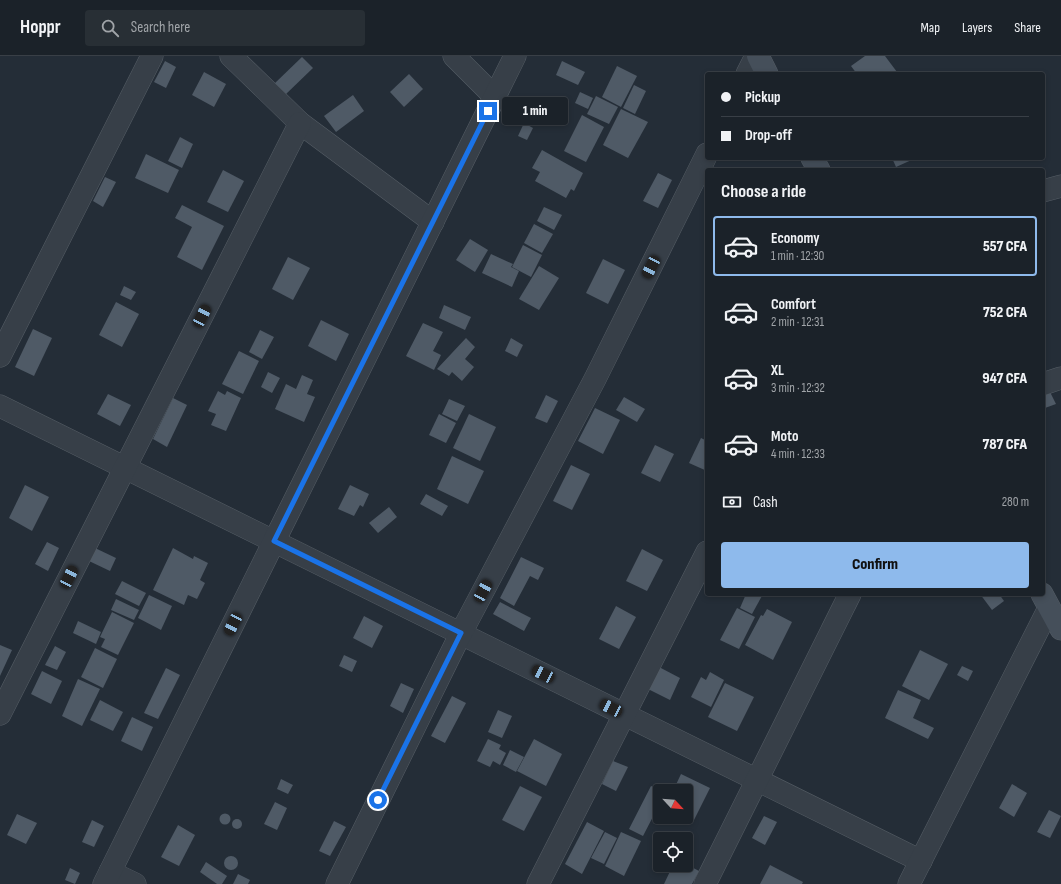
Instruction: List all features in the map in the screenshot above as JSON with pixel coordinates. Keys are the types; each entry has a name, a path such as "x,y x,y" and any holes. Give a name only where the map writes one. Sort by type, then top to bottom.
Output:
{"street":[{"path":"0,356 152,56"},
{"path":"231,56 300,123 433,222"},
{"path":"454,56 495,97"},
{"path":"135,884 107,878 515,56"},
{"path":"748,72 757,56"},
{"path":"757,56 766,72"},
{"path":"0,714 300,123"},
{"path":"337,884 461,633 595,379 705,158"},
{"path":"1045,191 1061,186"},
{"path":"1045,383 1061,378"},
{"path":"0,406 921,861"},
{"path":"538,884 705,556"},
{"path":"705,884 849,596"},
{"path":"1045,601 1061,629"},
{"path":"909,884 1045,601"}],"building":[{"path":"865,56 885,56 897,72 856,72 851,66"},
{"path":"302,57 313,68 285,95 274,84"},
{"path":"165,61 176,67 166,88 154,82"},
{"path":"562,61 585,72 578,85 556,75"},
{"path":"617,66 637,76 621,107 602,97"},
{"path":"204,72 226,84 214,107 192,95"},
{"path":"409,74 423,89 404,107 390,92"},
{"path":"634,85 646,91 635,114 623,108"},
{"path":"580,92 593,98 588,109 575,103"},
{"path":"353,95 364,111 336,132 324,116"},
{"path":"596,96 618,107 609,124 587,114"},
{"path":"621,109 648,122 628,158 603,145"},
{"path":"582,115 604,127 586,162 564,151"},
{"path":"524,123 533,128 527,140 518,136"},
{"path":"180,137 193,144 182,168 168,161"},
{"path":"542,150 583,173 574,191 571,189 566,198 535,181 540,172 532,168"},
{"path":"146,154 179,170 168,193 135,178"},
{"path":"893,160 912,160 896,167"},
{"path":"223,170 244,181 228,212 207,202"},
{"path":"658,173 672,180 658,208 643,201"},
{"path":"105,177 116,182 103,207 93,201"},
{"path":"182,205 224,226 202,270 177,257 192,227 175,218"},
{"path":"544,207 562,215 554,230 537,221"},
{"path":"534,224 553,234 542,253 524,243"},
{"path":"470,239 488,250 475,272 456,260"},
{"path":"523,245 542,255 531,277 512,267"},
{"path":"491,254 513,264 511,267 519,271 512,287 482,273"},
{"path":"288,257 310,268 293,300 272,289"},
{"path":"603,259 625,270 608,304 586,293"},
{"path":"539,266 559,278 539,310 519,299"},
{"path":"124,286 136,292 131,300 120,295"},
{"path":"116,302 139,314 122,347 99,335"},
{"path":"444,305 471,317 465,330 439,318"},
{"path":"321,320 349,334 336,361 308,346"},
{"path":"423,323 443,332 433,351 441,355 434,370 406,356"},
{"path":"33,329 52,338 34,376 15,367"},
{"path":"260,330 274,337 262,359 249,352"},
{"path":"466,338 475,347 465,359 474,367 462,381 452,372 449,376 437,369"},
{"path":"511,338 523,345 517,357 505,351"},
{"path":"239,351 259,361 243,394 222,384"},
{"path":"268,372 280,378 272,393 261,387"},
{"path":"302,375 313,380 307,394 315,397 304,422 275,409 286,384 296,389"},
{"path":"218,391 225,395 227,391 241,398 226,431 211,425 216,414 208,411"},
{"path":"1050,392 1056,404 1045,408 1045,394"},
{"path":"108,394 131,405 120,426 97,414"},
{"path":"546,395 558,401 547,423 535,418"},
{"path":"624,397 645,409 637,422 616,410"},
{"path":"173,398 187,405 167,447 153,439"},
{"path":"449,399 465,406 457,421 442,414"},
{"path":"595,408 620,420 603,454 578,441"},
{"path":"439,414 456,423 446,443 429,435"},
{"path":"469,414 496,427 480,461 453,448"},
{"path":"701,438 705,440 705,470 689,463"},
{"path":"655,445 674,454 660,482 641,473"},
{"path":"452,456 484,471 468,504 437,489"},
{"path":"571,465 590,474 572,510 553,501"},
{"path":"25,485 49,497 32,531 9,518"},
{"path":"350,485 369,494 363,507 360,505 354,516 338,509"},
{"path":"426,494 448,506 442,516 420,504"},
{"path":"389,507 397,517 378,533 369,523"},
{"path":"47,542 59,548 48,571 35,564"},
{"path":"95,548 116,558 110,571 89,561"},
{"path":"173,548 193,559 194,556 208,563 200,580 205,583 197,599 188,595 184,605 153,590"},
{"path":"642,549 663,560 647,591 626,581"},
{"path":"521,557 544,568 538,580 530,576 514,606 500,598"},
{"path":"122,581 146,593 139,606 115,594"},
{"path":"149,595 172,606 161,630 138,618"},
{"path":"745,596 762,596 752,614 740,608"},
{"path":"982,596 1000,596 1004,601 992,610"},
{"path":"116,599 139,610 134,620 111,610"},
{"path":"500,602 531,618 524,631 493,614"},
{"path":"616,606 636,617 619,649 599,639"},
{"path":"737,608 755,617 739,649 720,640"},
{"path":"767,609 792,622 773,660 745,645 761,615 763,616"},
{"path":"112,612 134,623 118,655 101,647 105,639 100,637"},
{"path":"364,616 383,626 372,648 353,638"},
{"path":"78,621 101,632 96,644 73,633"},
{"path":"0,645 12,650 0,676"},
{"path":"55,646 66,652 57,670 45,665"},
{"path":"95,648 117,659 103,688 81,677"},
{"path":"920,650 948,664 929,700 902,686"},
{"path":"344,655 357,661 352,672 339,666"},
{"path":"962,666 973,671 968,681 957,675"},
{"path":"659,667 680,678 670,700 648,689"},
{"path":"166,668 180,675 158,719 144,713"},
{"path":"42,671 62,681 51,704 31,694"},
{"path":"710,672 724,680 711,707 691,697 701,677 706,680"},
{"path":"78,679 100,689 82,726 62,716"},
{"path":"401,683 414,689 403,713 390,706"},
{"path":"725,683 754,697 737,731 708,717"},
{"path":"898,690 921,700 913,718 934,728 928,739 885,718"},
{"path":"452,696 466,703 445,743 431,736"},
{"path":"100,700 123,712 113,731 90,720"},
{"path":"498,710 512,716 502,738 488,732"},
{"path":"132,717 153,727 142,751 121,741"},
{"path":"488,739 501,745 499,749 506,753 500,765 493,761 490,767 477,761"},
{"path":"534,739 562,754 546,786 517,771"},
{"path":"510,750 524,757 516,772 503,765"},
{"path":"613,761 628,767 616,791 602,784"},
{"path":"681,774 710,788 693,822 693,784 676,784"},
{"path":"281,779 293,785 288,794 277,789"},
{"path":"1012,784 1027,793 1014,817 999,808"},
{"path":"520,786 542,797 524,831 502,820"},
{"path":"651,786 653,787 653,817 643,836 629,829"},
{"path":"275,802 287,808 277,830 264,824"},
{"path":"1049,810 1061,816 1050,838 1037,832"},
{"path":"225,813 229,815 231,819 229,823 225,825 221,823 219,819 221,815"},
{"path":"17,814 37,823 26,844 7,835"},
{"path":"764,816 777,822 765,845 752,838"},
{"path":"235,819 239,819 241,820 241,828 235,829 232,826 232,822"},
{"path":"92,820 104,826 94,847 82,842"},
{"path":"334,821 346,827 330,856 319,851"},
{"path":"587,822 604,831 582,874 565,864"},
{"path":"178,825 195,835 179,866 161,857"},
{"path":"605,832 617,838 604,864 591,858"},
{"path":"621,832 641,841 624,876 605,866"},
{"path":"228,856 234,856 238,860 238,866 234,870 228,870 224,866 224,860"},
{"path":"206,862 227,876 222,884 217,884 200,872"},
{"path":"770,865 803,882 802,884 760,884"},
{"path":"70,868 80,873 75,884 65,880"},
{"path":"693,868 699,871 692,884 664,884 670,872 693,872"},
{"path":"238,874 250,880 248,884 233,884"}],"route":[{"path":"378,800 461,633 274,541 488,111"}]}
